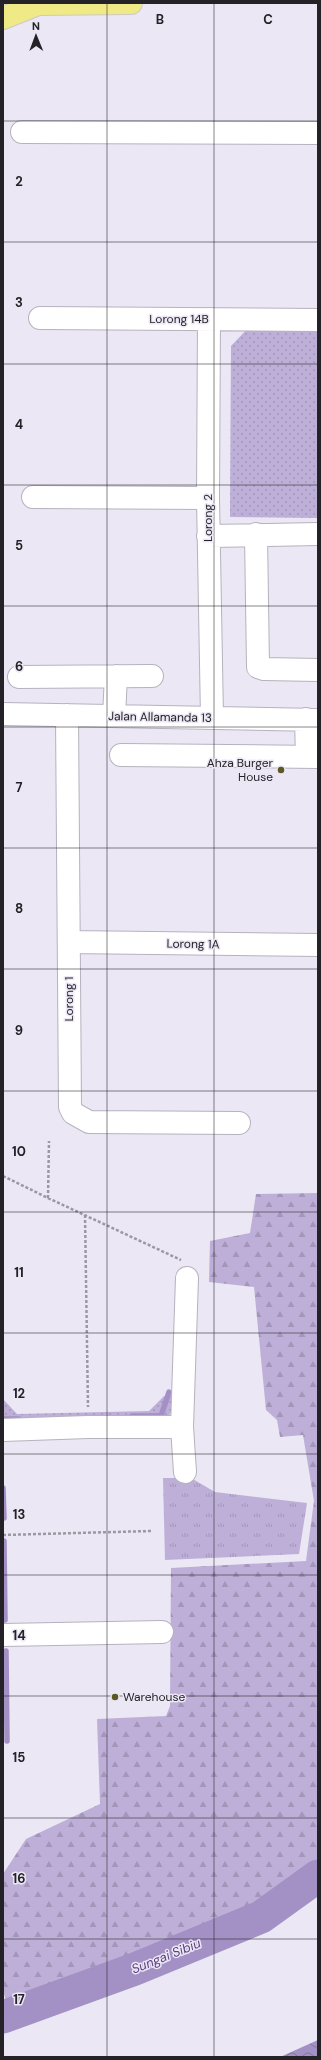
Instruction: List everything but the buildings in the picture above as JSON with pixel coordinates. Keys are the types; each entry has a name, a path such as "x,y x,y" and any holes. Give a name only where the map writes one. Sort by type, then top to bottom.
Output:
{"main road":[{"path":"3,18 38,4 131,3"}],"street":[{"path":"22,132 318,133"},
{"name":"Lorong 14B","path":"40,318 318,320"},
{"name":"Lorong 2","path":"210,319 208,536 212,718"},
{"path":"33,497 208,498"},
{"path":"256,534 258,667 264,669 318,670"},
{"path":"208,536 318,534"},
{"path":"114,716 116,676"},
{"path":"19,677 152,676"},
{"name":"Jalan Allamanda 13","path":"3,714 312,719"},
{"name":"Lorong 1","path":"67,715 70,1107 73,1113 89,1122 239,1123"},
{"path":"121,755 312,757 312,719"},
{"name":"Lorong 1A","path":"69,942 318,945"},
{"path":"185,1472 182,1427 187,1270"},
{"path":"3,1430 88,1427 182,1427"},
{"path":"3,1635 162,1632"}],"path":[{"path":"48,1198 49,1141"},
{"path":"3,1176 85,1215 187,1270"},
{"path":"85,1215 88,1427"},
{"path":"3,1535 151,1531"}],"green space":[{"path":"251,325 318,325 318,518 230,517 231,346"},
{"path":"318,1193 318,1862 260,1905 8,2009 3,1990 3,1874 26,1839 100,1804 97,1719 166,1716 170,1706 171,1568 306,1561 314,1501 303,1435 280,1437 277,1420 266,1410 254,1287 209,1282 210,1241 250,1233 256,1194"},
{"path":"164,1396 171,1396 171,1413 168,1416 11,1420 3,1417 3,1399 17,1414 149,1411"},
{"path":"163,1478 191,1478 215,1492 307,1503 299,1554 165,1560"}],"water":[{"path":"318,2040 318,2057 280,2057"}],"waterway":[{"path":"132,1416 161,1416 169,1392"},
{"path":"3,1419 19,1419"},
{"path":"3,1488 4,1518"},
{"path":"4,1541 5,1620"},
{"path":"6,1651 7,1741"},
{"name":"Sungai Sibiu","path":"3,2017 135,1969 261,1917 318,1876"}],"place":[{"name":"Ahza Burger House","path":"281,770"},
{"name":"Warehouse","path":"115,1697"}]}
